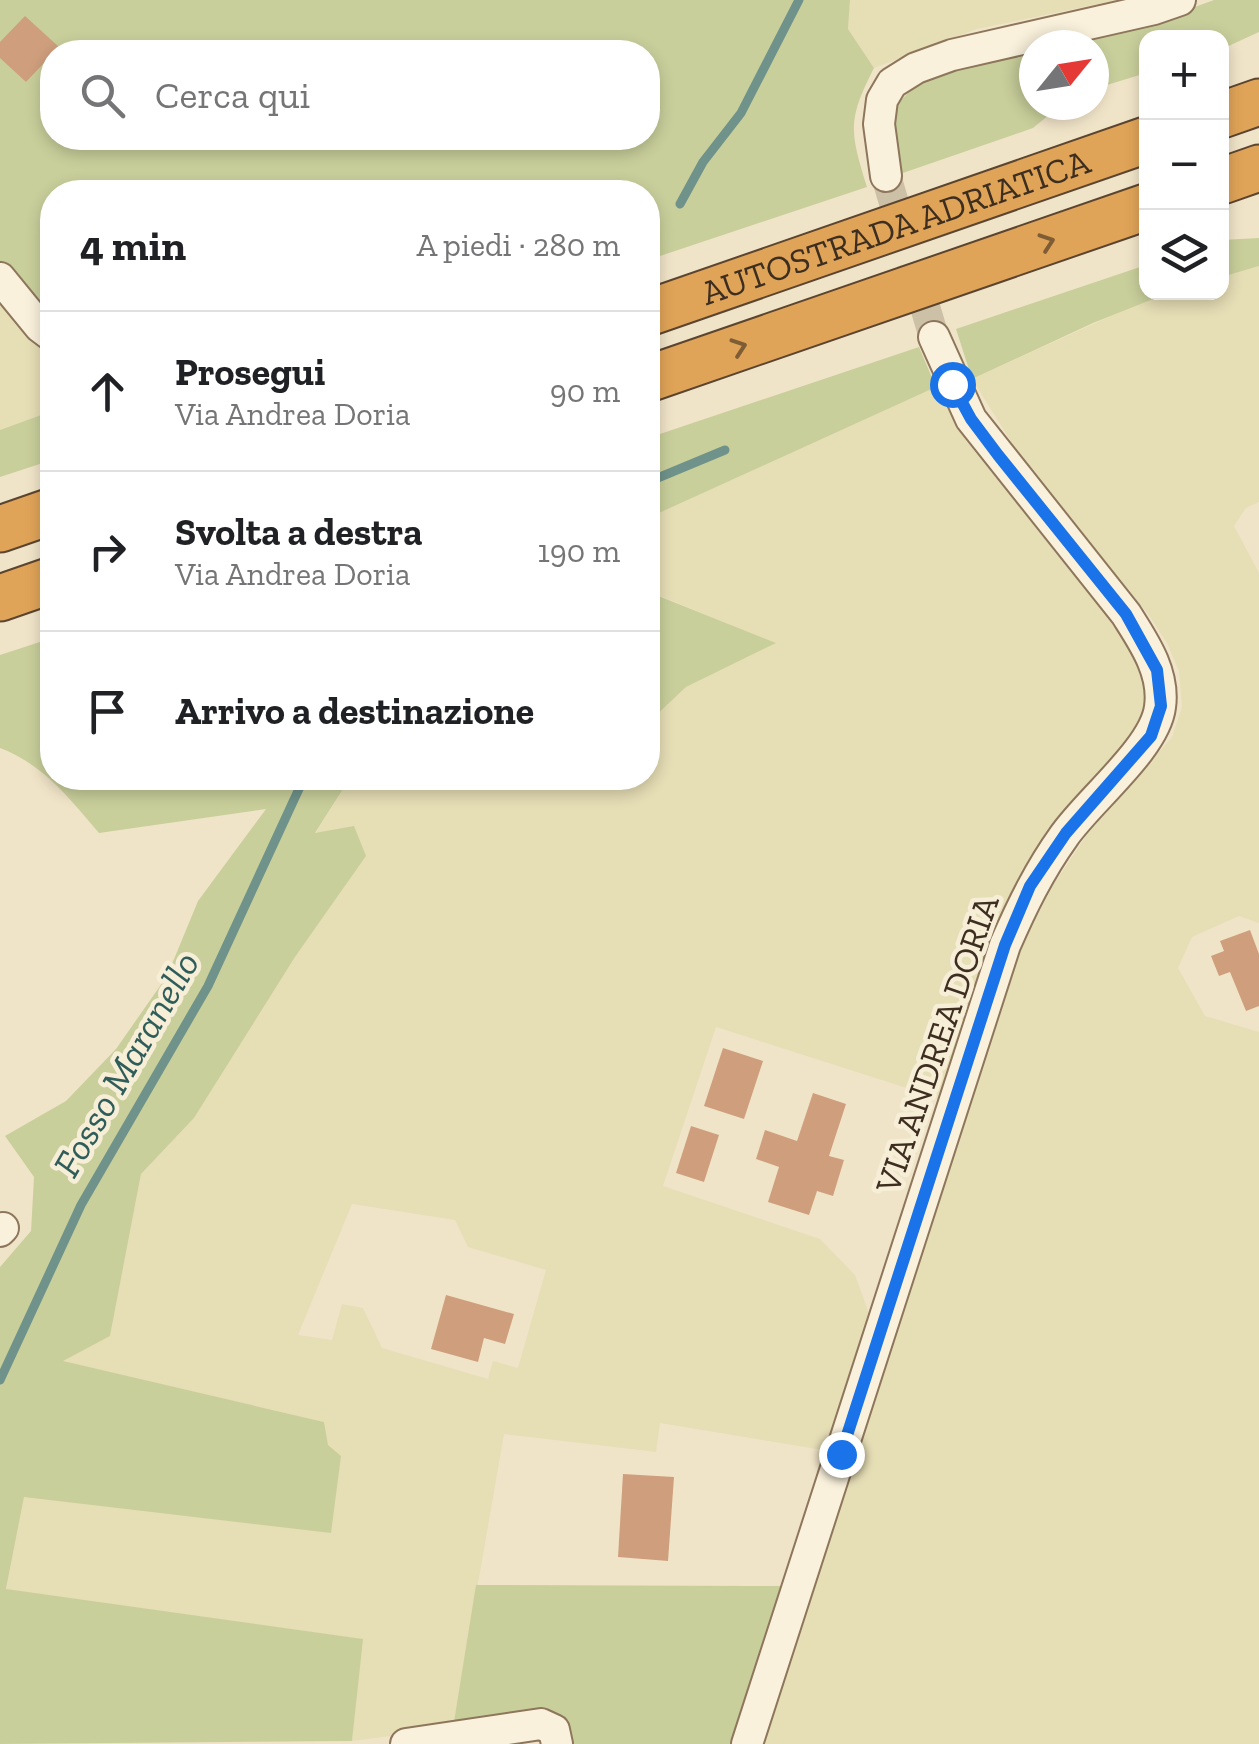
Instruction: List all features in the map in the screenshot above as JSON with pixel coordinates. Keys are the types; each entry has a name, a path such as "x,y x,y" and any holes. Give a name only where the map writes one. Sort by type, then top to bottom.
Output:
{"highway":[{"path":"1229,113 1259,102"},
{"name":"AUTOSTRADA ADRIATICA","path":"660,309 1139,142"},
{"path":"1229,179 1259,168"},
{"name":"AUTOSTRADA ADRIATICA","path":"660,375 1139,209"},
{"path":"0,529 40,515"},
{"path":"0,598 40,584"}],"street":[{"path":"886,176 879,124 882,100 892,83 916,68 952,55 1154,10 1180,0"},
{"path":"0,278 40,327"},
{"name":"VIA ANDREA DORIA","path":"747,1744 1005,945 1030,886 1066,833 1151,736 1161,706 1157,670 1145,643 971,419 934,336"},
{"path":"406,1744 541,1724 554,1730 558,1744"}],"shaded area":[{"path":"850,0 1117,0 977,29 874,68 848,29"},
{"path":"1259,266 1259,502 1246,508 1234,526 1259,573 1259,923 1239,916 1192,937 1178,968 1205,1016 1259,1032 1259,1744 764,1744 1013,965 1052,887 1088,833 1172,737 1182,707 1179,671 1167,643 1020,456 972,379 1146,300 1229,300 1229,275"},
{"path":"0,293 40,341 40,415 0,430"},
{"path":"936,387 1114,614 1145,670 1148,706 1138,736 1093,786 941,1099 716,1027 663,1186 820,1239 855,1275 871,1319 829,1451 660,1423 656,1452 504,1434 453,1728 352,1741 362,1639 6,1590 24,1496 331,1532 324,1422 61,1361 110,1336 141,1174 194,1118 295,957 366,856 315,834 342,790 660,790 660,712 686,687 775,643 660,596 660,513","holes":["352,1204 455,1220 468,1247 546,1270 518,1368 493,1361 488,1379 382,1348 363,1308 342,1304 332,1340 298,1335"]}],"green space":[{"path":"0,0 850,0 848,29 874,68 859,101 854,127 867,187 660,256 660,180 40,180 40,341 0,293"},
{"path":"1214,0 1259,0 1259,32 1229,46 1229,30 1139,30 1139,75 1109,84 1109,33"},
{"path":"1019,54 1019,120 1043,120 1033,128 900,174 893,120 899,104 930,79"},
{"path":"1259,238 1259,266 1229,275 1229,240"},
{"path":"1139,267 1139,300 1150,300 972,379 956,329"},
{"path":"919,347 936,387 660,513 660,434"},
{"path":"40,415 40,464 0,477 0,430"},
{"path":"660,596 776,643 686,687 660,712"},
{"path":"40,642 40,771 0,748 0,655"},
{"path":"61,790 342,790 315,833 354,826 366,856 295,957 194,1118 141,1174 110,1336 63,1361 324,1422 328,1445 341,1456 331,1533 24,1497 6,1589 363,1639 352,1741 0,1744 0,1267 31,1231 34,1177 5,1136 66,1101 116,1049 167,976 198,901 266,809 99,833"},
{"path":"476,1585 783,1586 732,1744 567,1744 567,1734 453,1728"}],"building":[{"path":"25,16 51,40 40,40 40,67 26,82 0,58 0,42"},
{"path":"1250,930 1259,954 1259,1006 1246,1011 1230,972 1219,976 1211,956 1224,951 1220,941"},
{"path":"723,1048 763,1061 744,1119 704,1106"},
{"path":"813,1093 846,1104 829,1156 844,1160 833,1196 817,1191 809,1215 768,1202 779,1167 756,1159 765,1130 797,1141"},
{"path":"691,1126 719,1135 704,1182 676,1173"},
{"path":"446,1295 514,1314 505,1344 484,1338 478,1362 431,1349"},
{"path":"623,1474 674,1477 668,1561 618,1557"}],"waterway":[{"name":"Fosso Maranello","path":"680,204 703,162 741,113 799,0"},
{"name":"Fosso Maranello","path":"660,477 725,450"},
{"name":"Fosso Maranello","path":"0,1380 81,1205 208,986 298,790"}],"tunnel":[{"path":"886,176 934,337"}],"route":[{"path":"841,1454 1005,945 1030,886 1066,833 1151,736 1161,706 1157,670 1145,643 971,419 952,384"}]}
